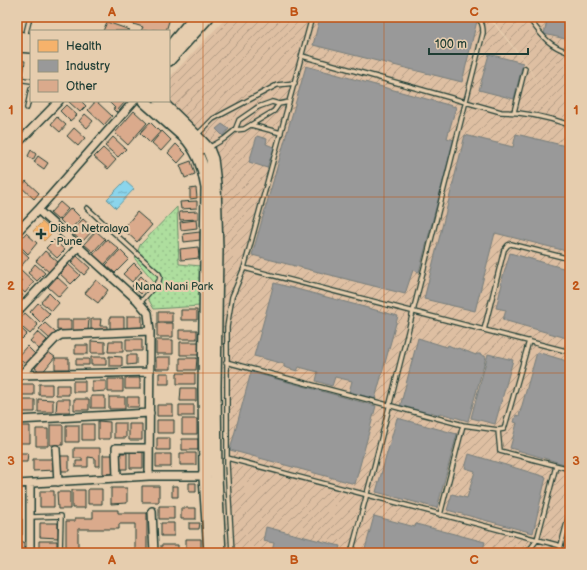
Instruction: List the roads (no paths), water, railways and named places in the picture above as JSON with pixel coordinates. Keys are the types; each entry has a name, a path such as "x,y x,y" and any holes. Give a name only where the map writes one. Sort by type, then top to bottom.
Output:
{"main road":[{"path":"170,47 195,17"},
{"path":"170,59 208,17"},
{"path":"145,102 193,139"},
{"path":"161,102 212,160 215,184 217,250 215,387 210,476 210,553"},
{"path":"210,476 220,553"}],"street":[{"path":"17,144 59,102"},
{"path":"17,232 133,102"},
{"path":"38,210 140,303 148,313 150,331 149,476"},
{"path":"17,312 78,247"},
{"path":"19,377 56,338 61,335 150,331"},
{"path":"19,377 150,372"},
{"path":"17,420 150,413"},
{"path":"117,478 116,448 149,448"},
{"path":"56,449 58,482"},
{"path":"17,484 149,476 210,476"},
{"path":"30,484 30,553"},
{"path":"152,511 154,553"}],"lane":[{"path":"24,41 30,17"},
{"path":"232,553 227,458 226,362 228,314 232,297 244,268 312,17"},
{"path":"351,553 483,33 483,26 481,22 474,17"},
{"path":"528,17 546,40 556,48 570,54"},
{"path":"302,56 501,112 514,112 545,117 570,125"},
{"path":"514,112 525,68"},
{"path":"17,79 30,81"},
{"path":"193,139 213,119 277,85 295,83"},
{"path":"27,108 30,94"},
{"path":"235,130 239,120 258,107 272,102 279,104 289,102"},
{"path":"203,151 235,130 244,129 274,111 279,104"},
{"path":"250,125 281,133"},
{"path":"87,208 159,274 159,281 140,303"},
{"path":"484,330 504,250 508,245 511,244 570,259"},
{"path":"244,268 570,352"},
{"path":"226,362 463,424 498,430 504,429 529,341"},
{"path":"440,515 463,424"},
{"path":"498,430 500,451 570,470"},
{"path":"227,458 366,496 561,546"},
{"path":"527,553 537,540 556,466"},
{"path":"559,553 570,511"},
{"path":"30,517 61,516 60,553"}],"water":[{"path":"125,181 134,189 116,208 107,199"}],"place":[{"name":"Disha Netralaya - Pune","path":"41,234"}],"park label":[{"name":"Nana Nani Park","path":"174,286"}]}
